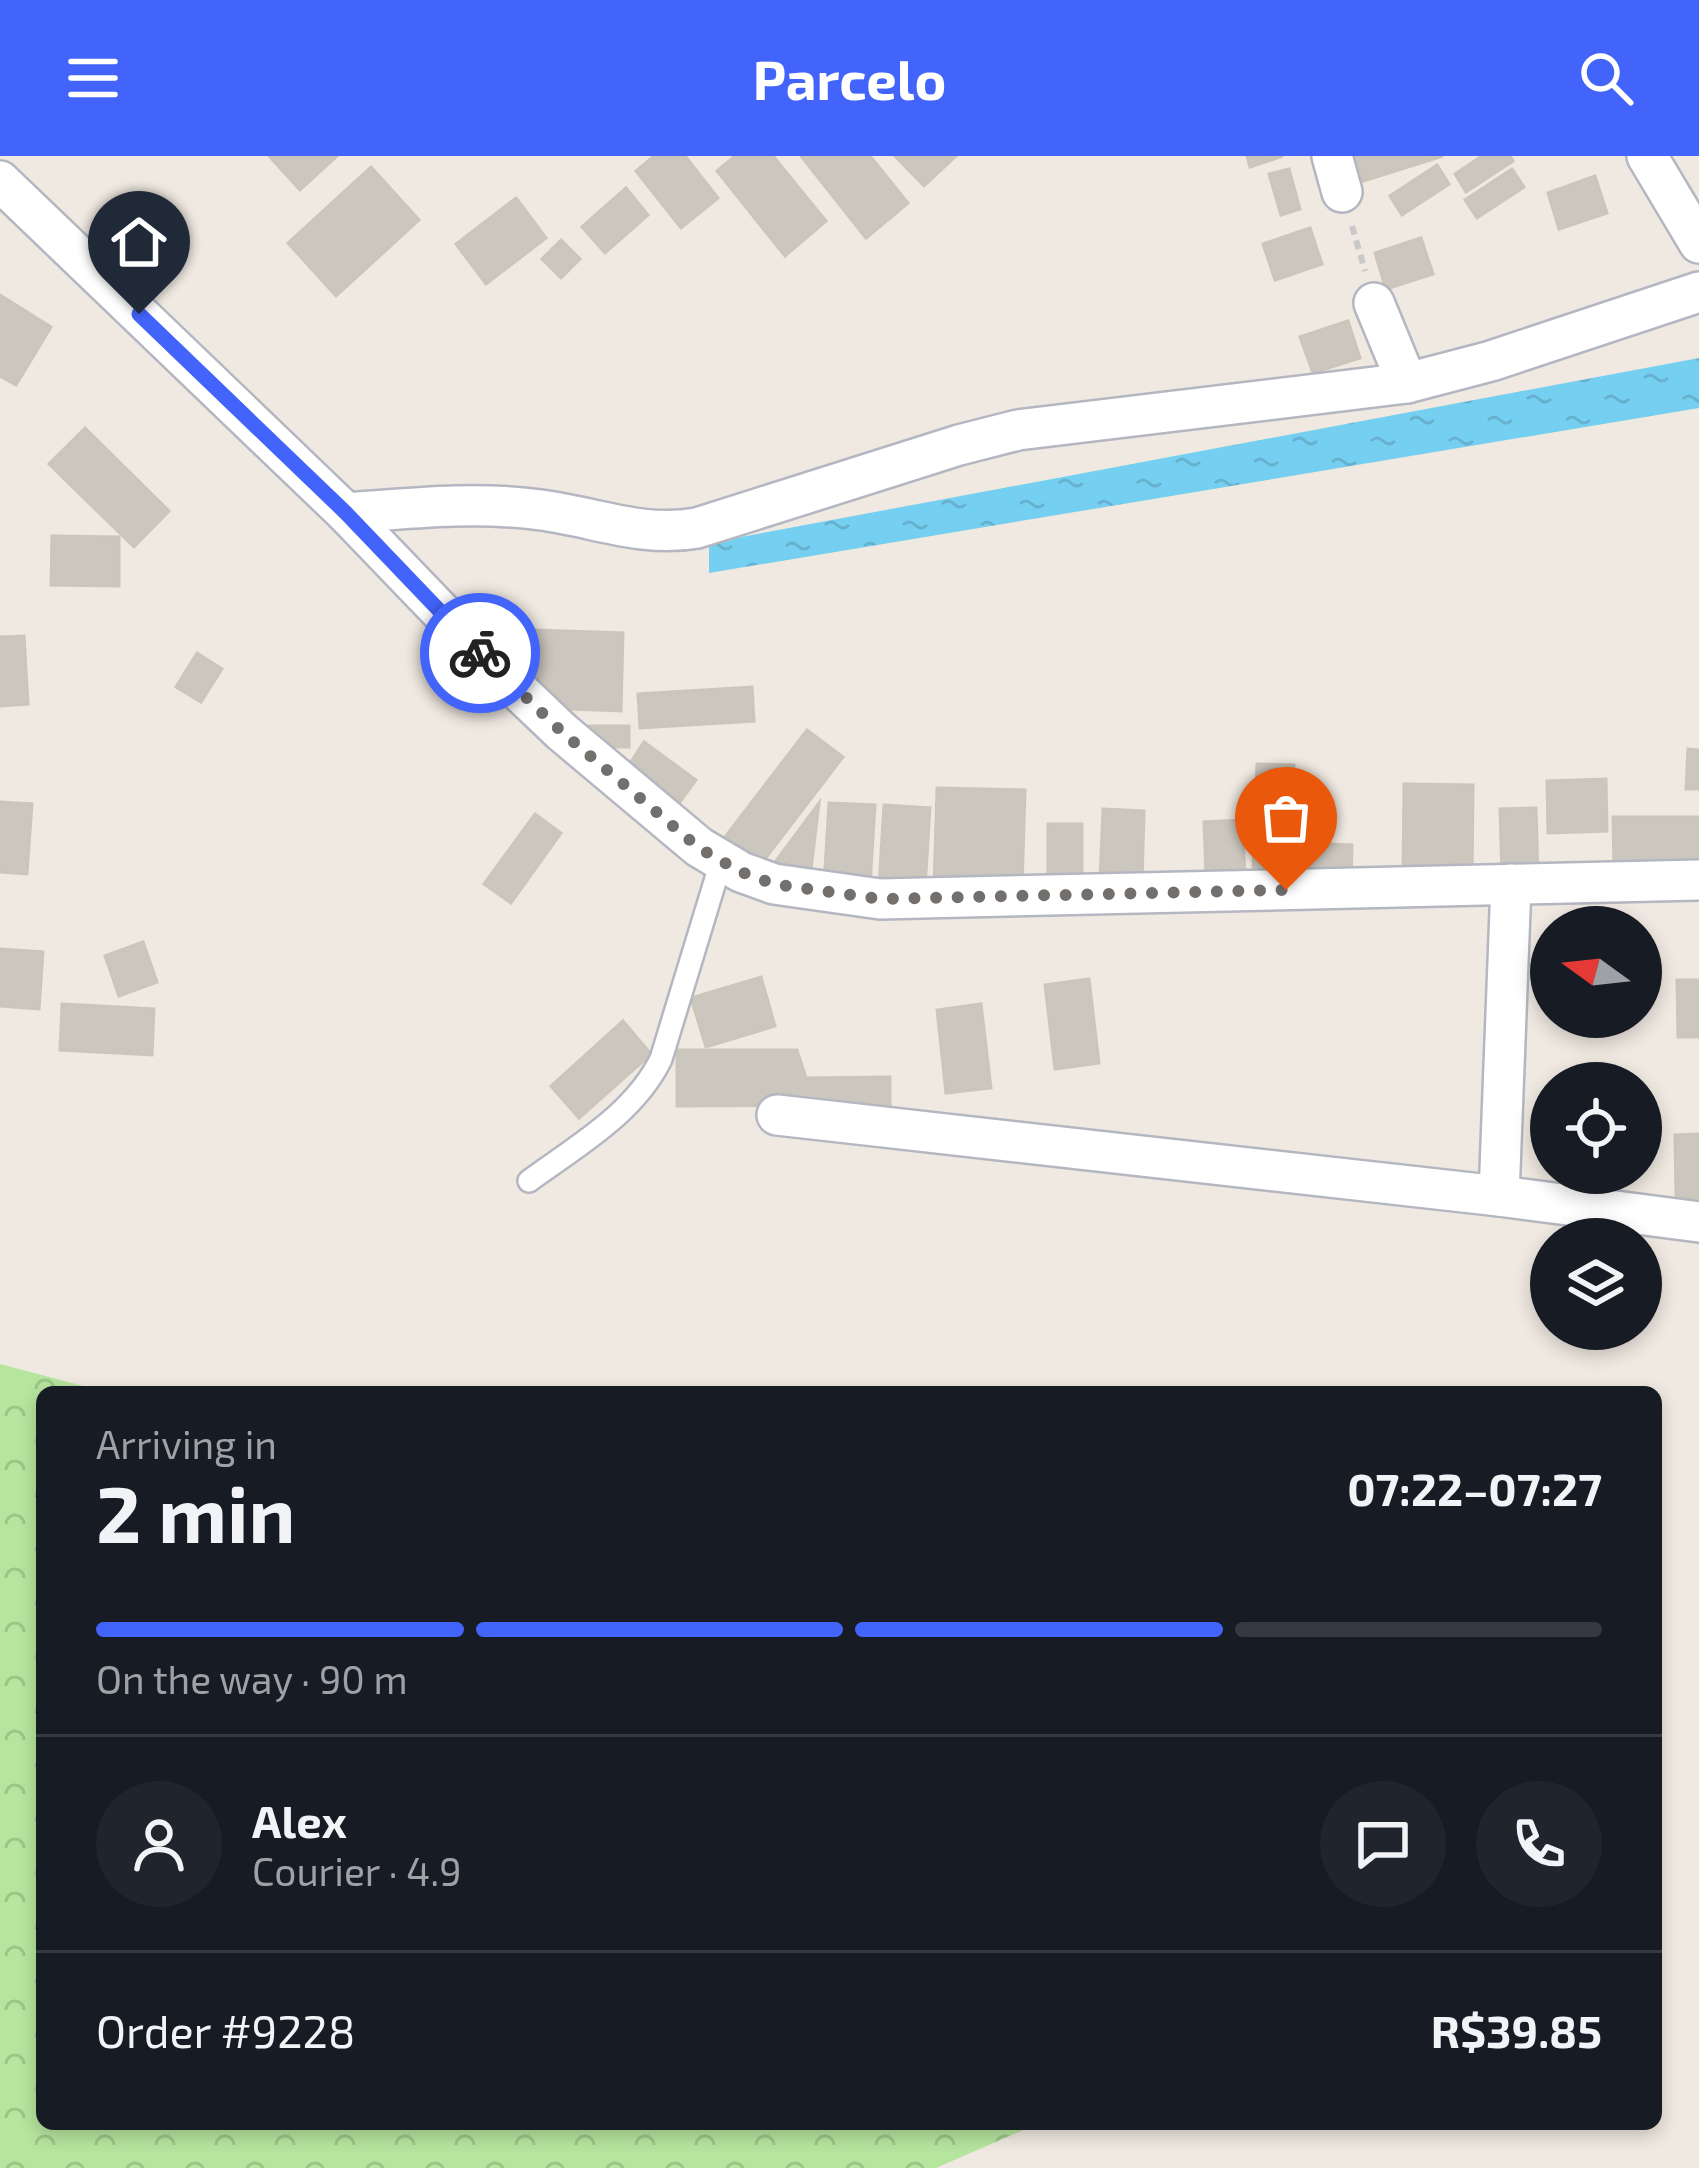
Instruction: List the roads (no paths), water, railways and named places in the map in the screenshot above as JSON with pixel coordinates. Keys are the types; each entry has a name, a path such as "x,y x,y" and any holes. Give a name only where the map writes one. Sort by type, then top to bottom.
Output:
{"street":[{"path":"1647,156 1699,243"},
{"path":"0,181 346,513 548,718 721,862 774,884 880,899 1699,880"},
{"path":"346,513 467,503 543,510 667,533 697,528 1018,430 1407,383 1491,361 1699,292"},
{"path":"1374,303 1407,383"},
{"path":"1499,1196 1511,884"},
{"path":"777,1115 1699,1222"}],"lane":[{"path":"529,1181 628,1106 648,1085 661,1059 721,862"}],"water":[{"path":"1699,358 1699,408 709,573 709,543"}]}
